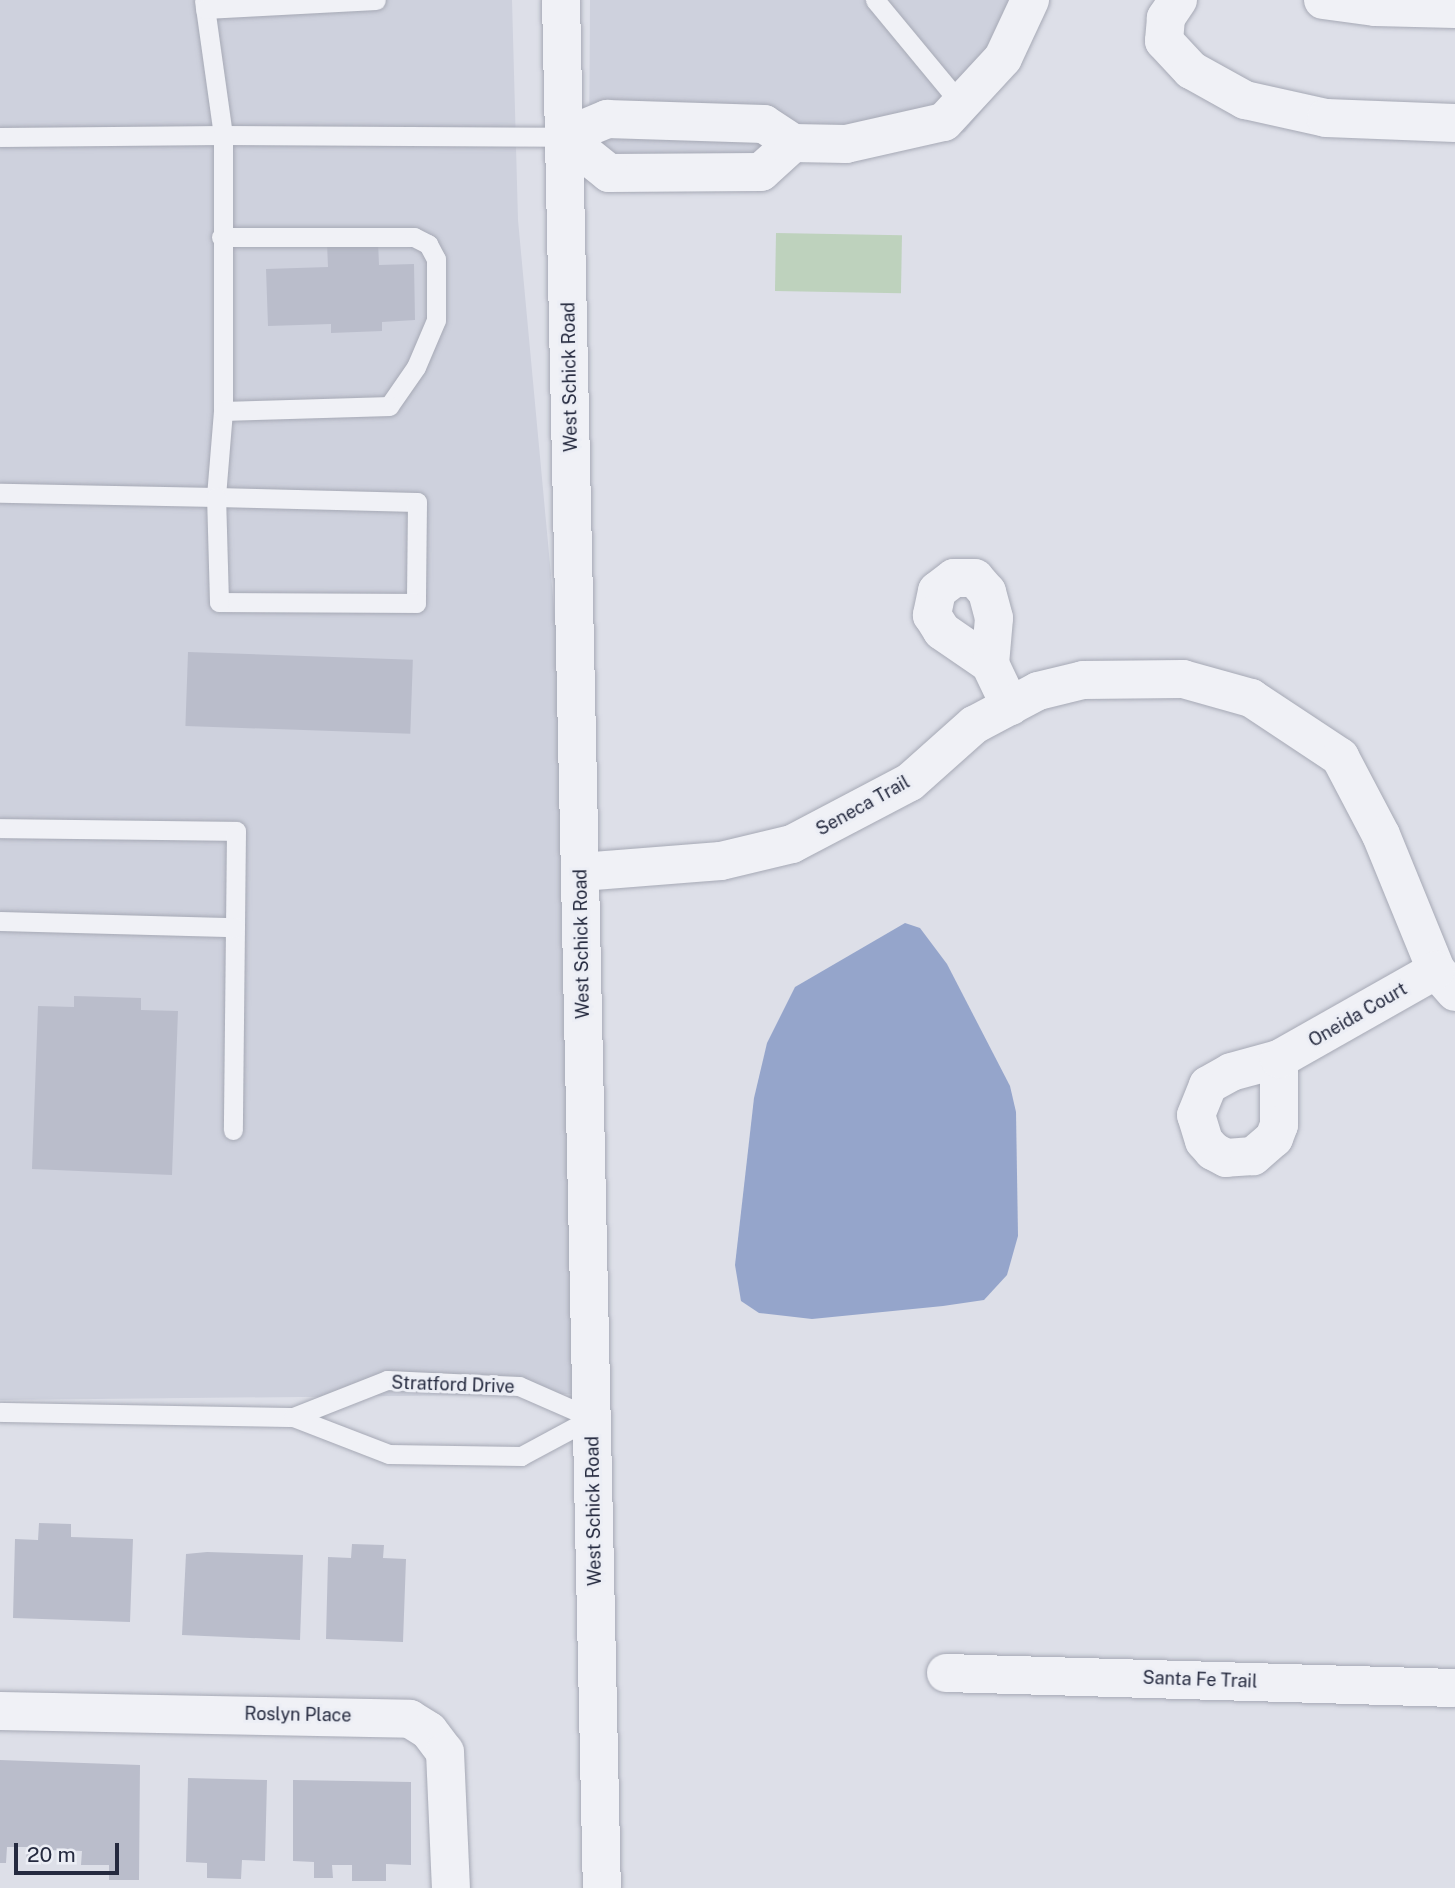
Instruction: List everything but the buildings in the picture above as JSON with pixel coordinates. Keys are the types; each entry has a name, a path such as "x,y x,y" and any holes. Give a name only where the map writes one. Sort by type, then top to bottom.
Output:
{"street":[{"name":"West Schick Road","path":"561,0 603,1888"},
{"path":"793,143 761,172 609,173 564,137 607,119 764,124 793,143 846,144 944,122 1003,58 1030,0"},
{"path":"1178,0 1166,18 1164,41 1191,70 1245,100 1326,118 1455,123"},
{"path":"1323,0 1375,7 1455,9"},
{"path":"990,664 1010,706"},
{"name":"Seneca Trail","path":"581,872 722,861 792,844 909,782 974,725 1038,691 1083,680 1136,676 1213,684 1278,713 1340,757 1381,835 1445,981"},
{"name":"Oneida Court","path":"1279,1059 1445,981"},
{"name":"Santa Fe Trail","path":"946,1672 1455,1688"},
{"name":"Roslyn Place","path":"0,1711 410,1719 429,1731 445,1752 451,1888"}],"lane":[{"path":"0,493 216,497 417,502 416,603 219,602 216,497 223,411 223,135 204,4 376,0"},
{"path":"875,0 961,104"},
{"path":"0,137 564,137"},
{"path":"221,237 414,237 428,244 436,259 436,320 416,367 389,405 223,411"},
{"path":"0,828 236,831 233,1130"},
{"path":"0,921 235,927"},
{"name":"Stratford Drive","path":"293,1417 387,1380 519,1386 592,1418"},
{"name":"Stratford Drive","path":"0,1412 293,1417 389,1454 521,1456 592,1418"}],"shaded area":[{"path":"0,0 512,0 518,220 570,780 583,1394 0,1400"},
{"path":"590,0 1041,0 1023,60 965,132 844,162 589,160"}],"green space":[{"path":"776,233 902,235 901,293 775,291"}],"water":[{"path":"905,923 920,928 947,964 1010,1086 1016,1112 1018,1236 1007,1275 984,1300 812,1319 759,1313 741,1301 735,1265 754,1098 767,1043 795,987"}]}
